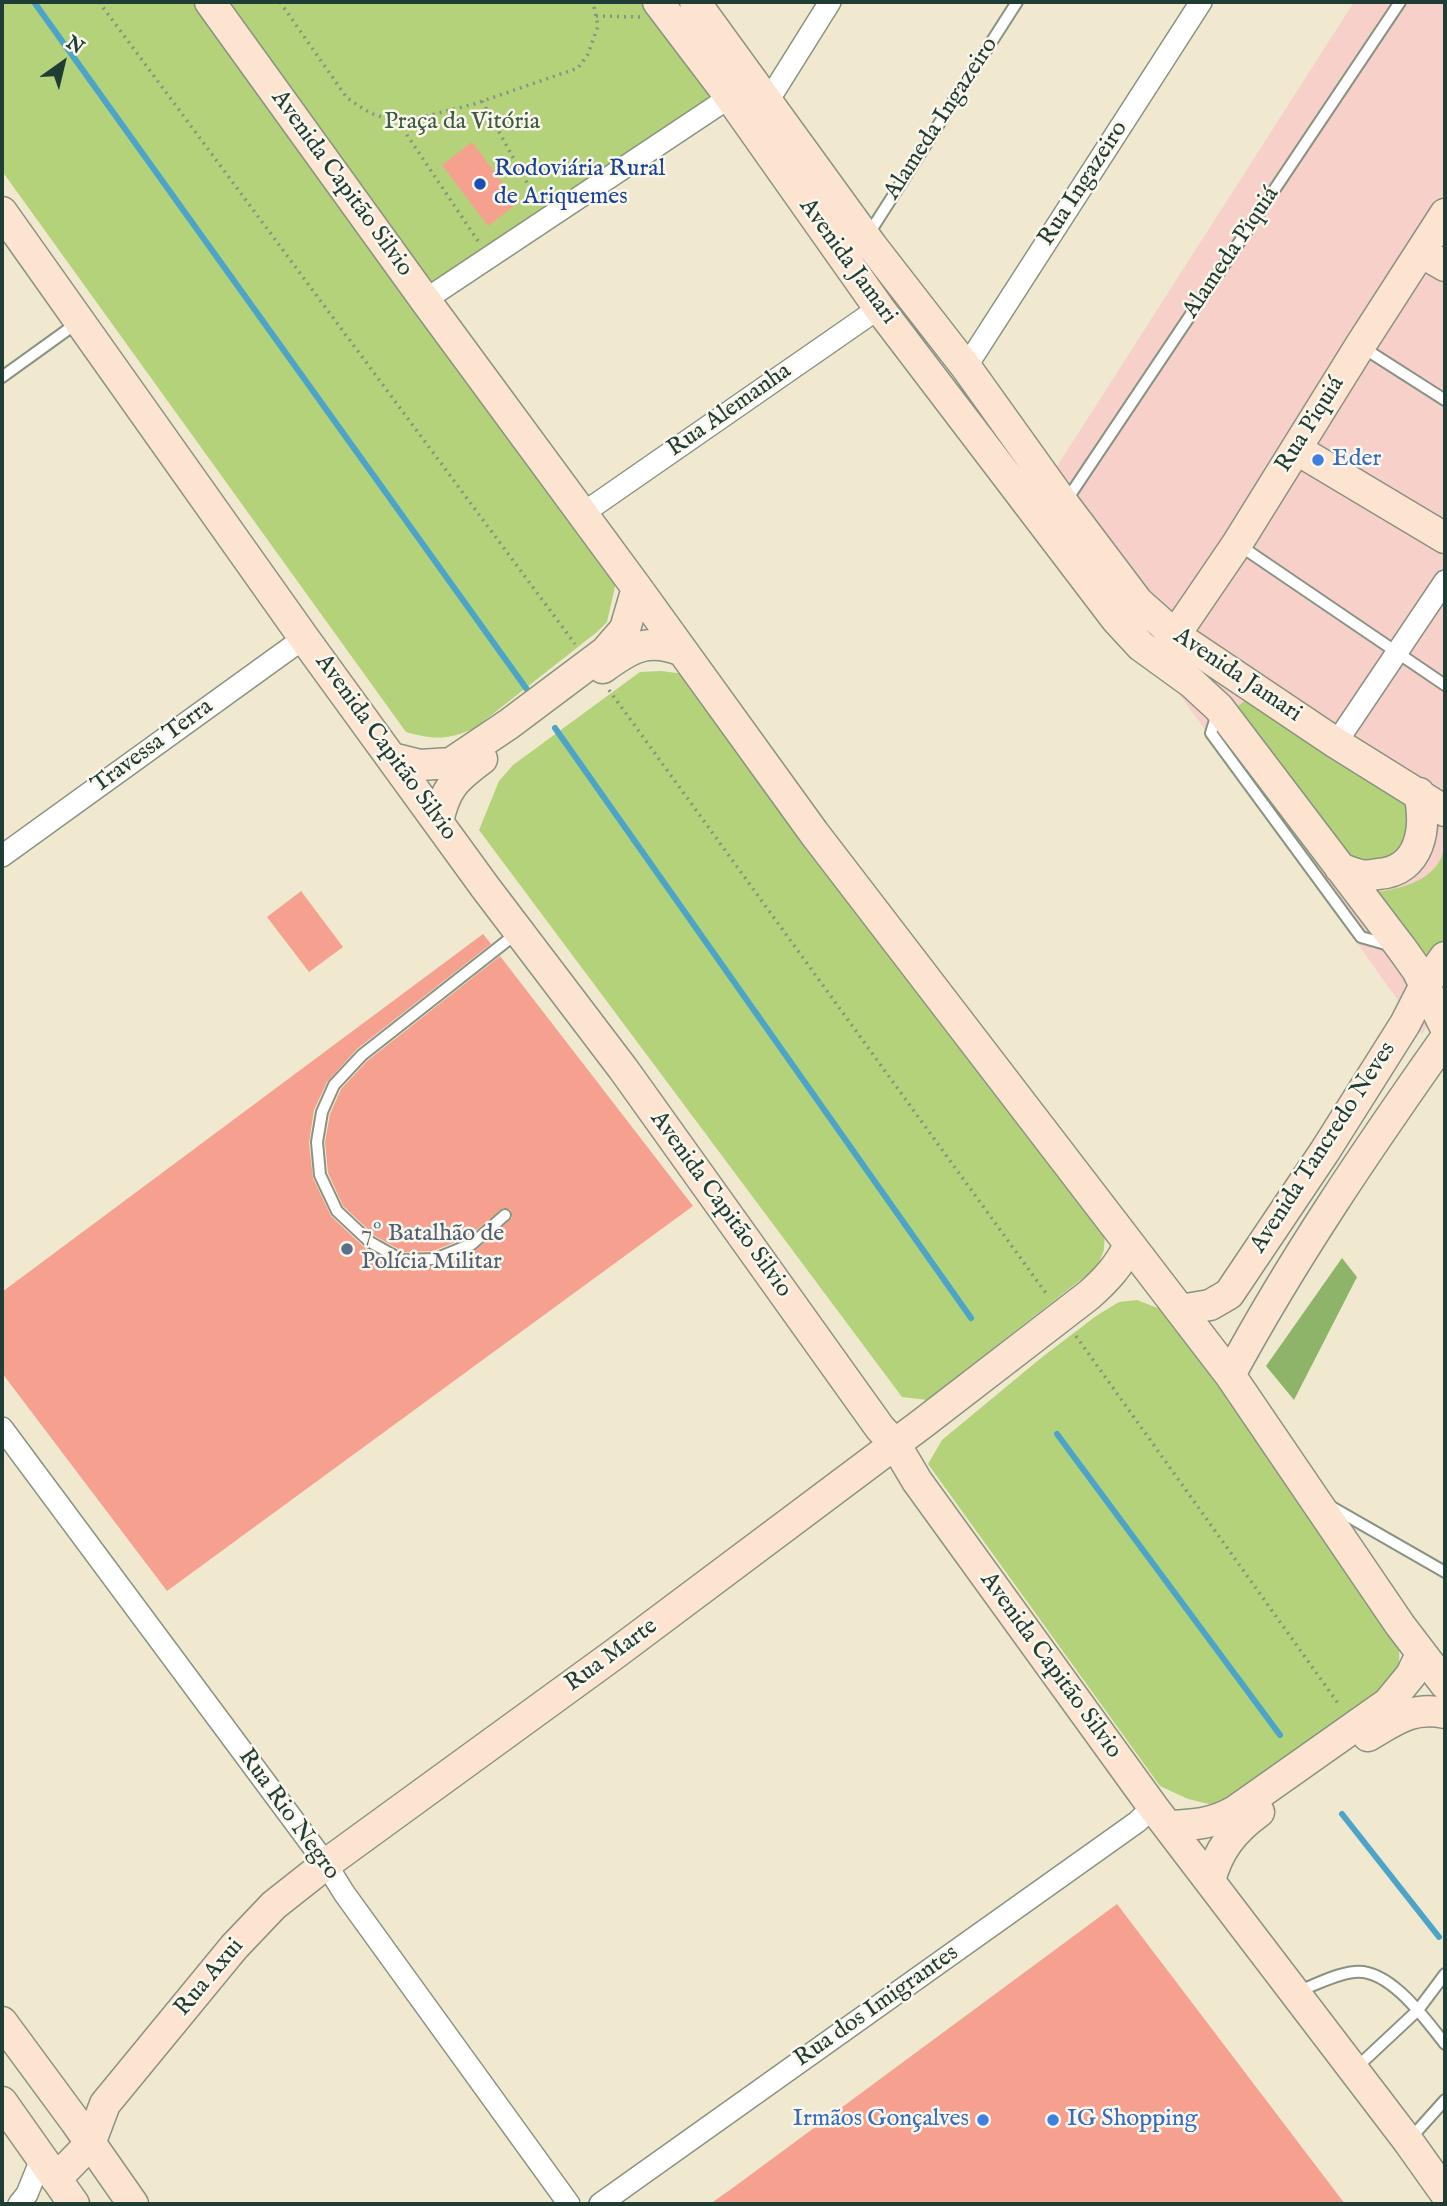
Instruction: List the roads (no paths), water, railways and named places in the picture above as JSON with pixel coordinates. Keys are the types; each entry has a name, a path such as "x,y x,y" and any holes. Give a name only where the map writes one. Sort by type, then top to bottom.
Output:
{"main road":[{"name":"Avenida Capitão Silvio","path":"210,2 814,833 1230,1375 1421,1654 1445,1684"},
{"name":"Avenida Jamari","path":"695,2 966,367 1116,619 1141,646 1192,683 1219,708 1402,949 1425,985 1445,1027"},
{"name":"Avenida Jamari","path":"664,10 730,97 879,308 1052,511 1139,602 1175,635 1336,743 1445,811"},
{"name":"Avenida Capitão Silvio","path":"2,212 304,638 624,1070 880,1427 895,1444 924,1492 1161,1817 1443,2185"},
{"name":"Rua Piquiá","path":"1175,635 1237,544 1360,346 1433,259 1445,214"},
{"path":"846,262 870,241"},
{"path":"1296,449 1445,538"},
{"path":"438,822 452,783 593,668 625,629 637,588"},
{"path":"392,758 420,765 451,763 593,668 641,644 682,651"},
{"path":"1340,868 1362,876 1392,873 1405,863 1415,852 1422,834 1423,813 1419,793"},
{"name":"Avenida Tancredo Neves","path":"1180,1310 1210,1305 1229,1294 1325,1152 1405,1024 1425,985 1445,957"},
{"name":"Avenida Tancredo Neves","path":"1230,1375 1260,1320 1353,1172 1445,1039"},
{"path":"1325,1152 1353,1172"},
{"name":"Rua Marte","path":"326,1864 617,1653 895,1444 1108,1278 1121,1262 1129,1245"},
{"path":"1161,1817 1198,1825 1219,1820 1355,1727 1394,1696 1418,1664 1421,1654"},
{"path":"1210,1881 1223,1846 1234,1833 1246,1821 1307,1777 1412,1712 1430,1710 1445,1713"},
{"name":"Rua Axui","path":"49,2169 83,2132 234,1947 274,1905 326,1864"},
{"path":"2,2022 133,2204"},
{"path":"2,2102 74,2204"}],"street":[{"path":"768,101 830,2"},
{"name":"Rua Ingazeiro","path":"966,367 1201,2"},
{"path":"425,300 730,97"},
{"name":"Rua Alemanha","path":"582,514 879,308"},
{"path":"1336,743 1445,581"},
{"name":"Travessa Terra","path":"2,856 304,638"},
{"name":"Rua Rio Negro","path":"2,1429 326,1864 344,1893 569,2204"},
{"name":"Rua dos Imigrantes","path":"600,2204 1138,1822 1161,1817"},
{"name":"Rua Axui","path":"23,2199 49,2169"}],"lane":[{"name":"Alameda Ingazeiro","path":"870,241 1017,2"},
{"name":"Alameda Piquiá","path":"1052,511 1400,2"},
{"path":"2,377 80,321"},
{"path":"1360,346 1445,400"},
{"path":"1237,544 1445,685"},
{"name":"Avenida Jamari","path":"1219,708 1211,733 1361,937 1402,949"},
{"path":"505,1214 472,1244 435,1259 402,1260 370,1241 337,1211 320,1175 317,1142 322,1112 339,1078 362,1055 519,931"},
{"path":"1312,1496 1445,1573"},
{"path":"1294,1992 1356,1971 1382,1977 1418,2010 1445,2045"},
{"path":"1353,2071 1418,2010 1445,1974"},
{"path":"1408,2141 1445,2100"}],"waterway":[{"path":"34,2 531,695"},
{"path":"555,728 971,1318"},
{"path":"1057,1434 1280,1735"},
{"path":"1342,1814 1439,1937"}],"place":[{"name":"Rodoviária Rural de Ariquemes","path":"480,184"},
{"name":"Eder","path":"1318,460"},
{"name":"7º Batalhão de Polícia Militar","path":"347,1249"},
{"name":"Irmãos Gonçalves","path":"983,2120"},
{"name":"IG Shopping","path":"1053,2120"}],"park label":[{"name":"Praça da Vitória","path":"462,123"}]}
